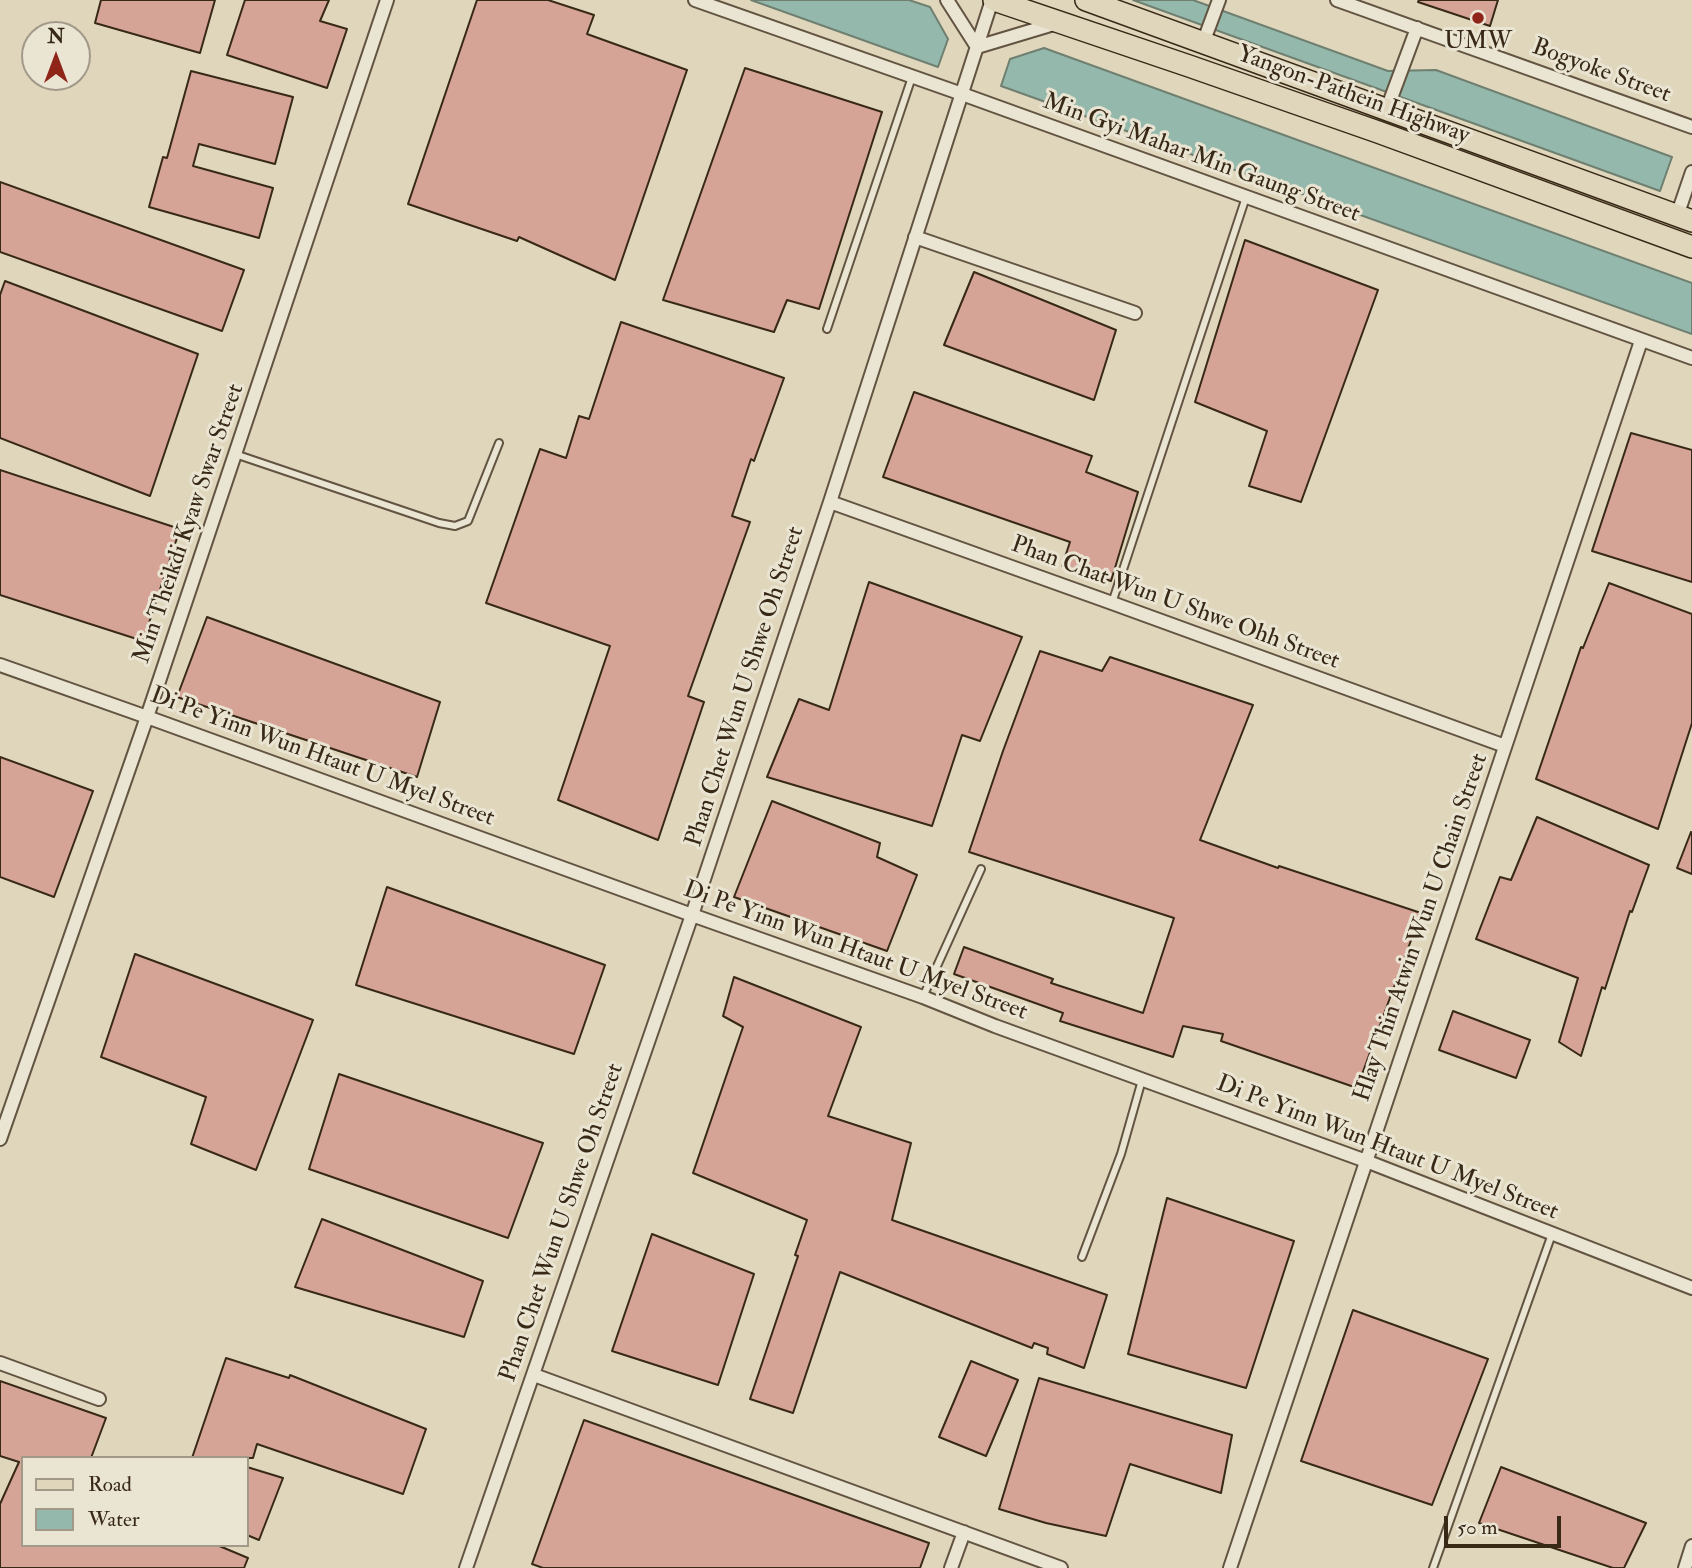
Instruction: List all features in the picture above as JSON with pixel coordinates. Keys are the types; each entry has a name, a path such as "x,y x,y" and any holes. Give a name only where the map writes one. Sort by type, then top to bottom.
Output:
{"main road":[{"name":"Yangon-Pathein Highway","path":"993,0 1353,123 1692,247"},
{"name":"Yangon-Pathein Highway","path":"1086,0 1388,106 1684,218"}],"street":[{"name":"Min Theikdi Kyaw Swar Street","path":"0,1139 148,717 387,0"},
{"name":"Min Gyi Mahar Min Gaung Street","path":"695,0 1692,358"},
{"path":"947,0 977,47 1060,22"},
{"name":"Phan Chet Wun U Shwe Oh Street","path":"466,1568 692,915 993,0"},
{"path":"1204,40 1219,0"},
{"name":"Bogyoke Street","path":"1337,0 1692,127"},
{"path":"1388,106 1417,28"},
{"path":"1684,218 1692,172"},
{"path":"915,237 1135,313"},
{"name":"Hlay Thin Atwin Wun U Chain Street","path":"1230,1568 1640,341"},
{"name":"Phan Chat Wun U Shwe Ohh Street","path":"830,502 1505,746"},
{"name":"Di Pe Yinn Wun Htaut U Myel Street","path":"0,665 923,997 995,1026 1366,1161 1692,1288"},
{"path":"0,1363 99,1399"},
{"path":"534,1375 1061,1568"},
{"path":"951,1568 964,1532"},
{"path":"1685,1568 1692,1546"}],"lane":[{"path":"827,329 912,77"},
{"path":"1112,603 1246,197"},
{"path":"235,454 439,523 455,526 468,521 499,443"},
{"path":"923,997 981,869"},
{"path":"1082,1257 1121,1154 1142,1079"},
{"path":"1433,1568 1552,1234"}],"water":[{"path":"751,0 909,0 930,7 948,39 938,67"},
{"path":"1133,0 1193,0 1388,71 1436,70 1672,157 1660,191"},
{"path":"1044,48 1692,283 1692,334 1001,86 1010,59"}],"building":[{"path":"101,0 215,0 200,53 95,23"},
{"path":"245,0 329,0 320,21 347,29 327,88 227,55"},
{"path":"477,0 548,0 594,15 587,34 687,70 615,280 519,237 517,241 408,204"},
{"name":"UMW","path":"1498,0 1490,26 1418,2"},
{"path":"745,68 882,112 819,309 787,300 774,332 663,300"},
{"path":"191,71 293,97 275,164 199,144 193,166 273,188 259,238 149,207 163,157 167,158"},
{"path":"0,182 244,270 222,331 0,252"},
{"path":"1245,240 1378,290 1301,502 1249,486 1267,431 1195,402"},
{"path":"974,272 1116,330 1094,400 944,345"},
{"path":"5,281 198,354 150,496 0,438 0,295"},
{"path":"621,322 784,378 754,461 751,459 732,516 750,522 688,696 704,702 658,840 558,800 610,646 486,603 540,449 566,458 579,416 589,419"},
{"path":"914,392 1092,456 1086,472 1138,492 1111,581 1062,566 1070,542 883,477"},
{"path":"1631,433 1692,450 1692,582 1592,551"},
{"path":"0,470 180,529 143,641 0,595"},
{"path":"869,582 1022,637 980,741 962,735 932,826 767,777 799,699 829,710"},
{"path":"1609,583 1692,614 1692,723 1658,829 1536,779 1581,647 1583,648"},
{"path":"207,617 440,702 417,777 177,697"},
{"path":"1040,651 1102,671 1110,657 1253,705 1200,840 1278,868 1279,866 1421,913 1357,1088 1221,1041 1223,1034 1183,1026 1173,1057 1060,1021 1063,1013 954,974 964,947 1053,979 1051,983 1143,1013 1174,918 969,852"},
{"path":"0,757 93,791 54,897 0,877"},
{"path":"772,801 880,843 877,857 917,875 887,951 734,897"},
{"path":"1537,817 1649,865 1632,912 1630,911 1605,989 1602,987 1581,1056 1559,1042 1578,978 1476,939 1500,877 1511,880"},
{"path":"1692,833 1692,874 1677,868"},
{"path":"387,887 605,965 574,1054 356,985"},
{"path":"135,954 313,1020 256,1170 191,1144 206,1097 101,1057"},
{"path":"734,977 861,1027 828,1116 911,1143 892,1220 1107,1295 1084,1368 1047,1354 1048,1348 1034,1343 1032,1348 840,1272 793,1413 750,1399 798,1256 795,1255 807,1220 693,1173 743,1027 723,1016"},
{"path":"1453,1011 1530,1040 1516,1078 1439,1050"},
{"path":"339,1074 543,1143 508,1238 309,1169"},
{"path":"1167,1198 1294,1241 1246,1388 1128,1354"},
{"path":"322,1219 483,1281 464,1337 295,1287"},
{"path":"652,1234 754,1274 718,1385 612,1351"},
{"path":"1353,1310 1488,1359 1432,1505 1301,1461"},
{"path":"226,1358 289,1378 290,1375 426,1429 403,1494 257,1444 253,1458 193,1456"},
{"path":"971,1361 1018,1380 986,1456 939,1437"},
{"path":"1039,1378 1232,1435 1221,1493 1130,1464 1106,1536 999,1509"},
{"path":"0,1381 106,1418 92,1456 21,1456 21,1547 222,1547 248,1558 244,1568 0,1568 0,1504 19,1462 0,1456"},
{"path":"584,1420 929,1543 920,1568 543,1568 532,1564"},
{"path":"248,1467 283,1478 259,1540 248,1535"},
{"path":"1501,1467 1646,1523 1624,1568 1613,1568 1479,1523"}],"place":[{"name":"UMW","path":"1478,18"}]}
